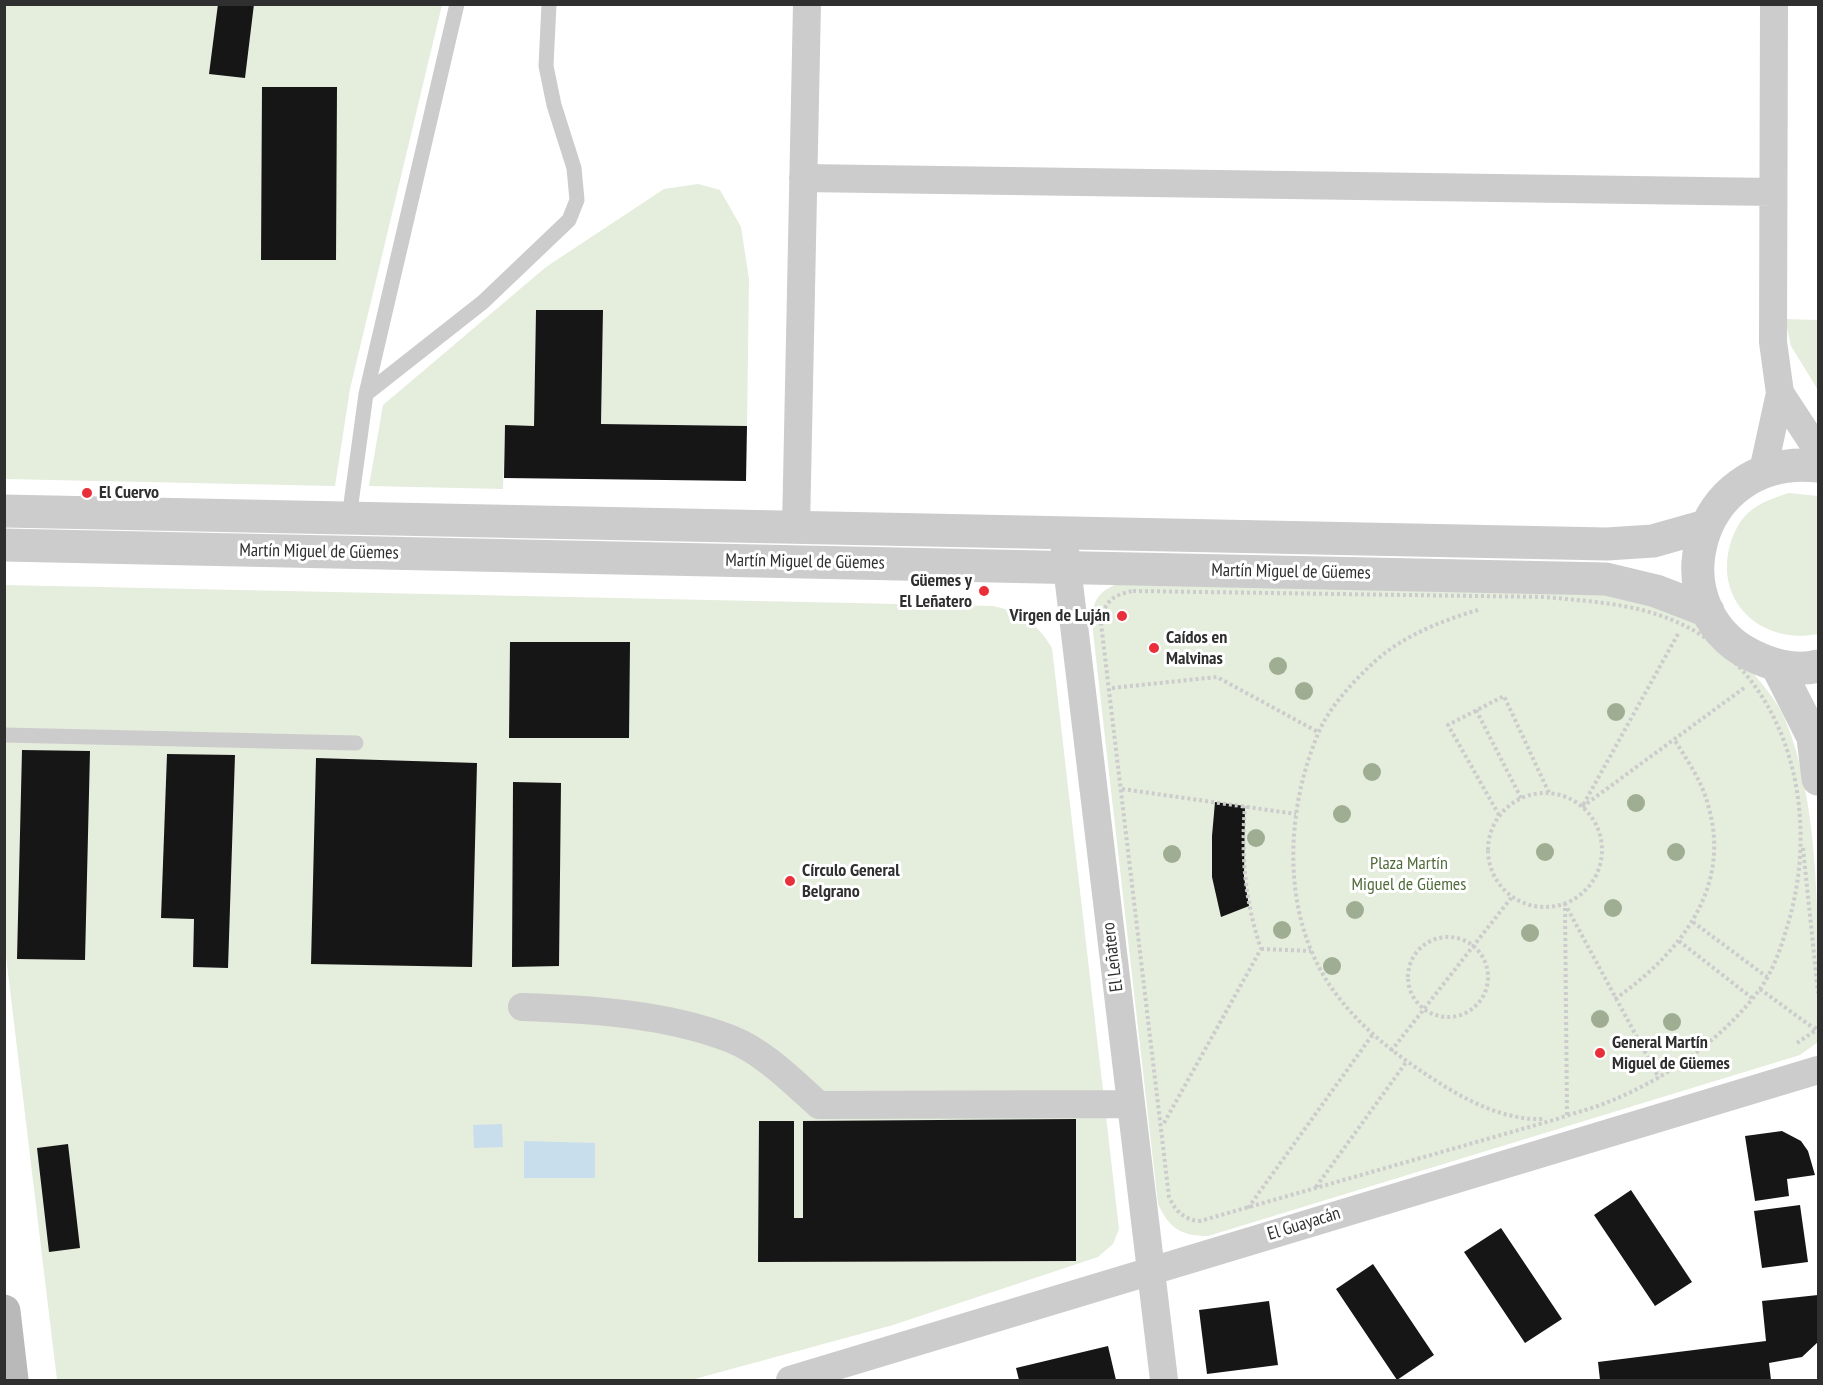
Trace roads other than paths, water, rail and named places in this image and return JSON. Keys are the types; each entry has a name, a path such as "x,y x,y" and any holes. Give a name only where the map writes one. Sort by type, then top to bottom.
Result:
{"main road":[{"path":"4,1311 12,1380"}],"street":[{"path":"796,528 807,4"},
{"path":"1762,471 1780,393 1773,342 1774,4"},
{"path":"803,178 1773,192"},
{"path":"1780,393 1818,451"},
{"path":"1818,466 1796,464 1762,471 1739,484 1726,497 1706,526 1700,547 1698,569 1701,591 1695,619 1726,636 1749,655 1816,730 1818,779"},
{"name":"Martín Miguel de Güemes","path":"4,511 1607,544 1653,541 1706,526"},
{"name":"El Leñatero","path":"1063,533 1164,1380"},
{"name":"Martín Miguel de Güemes","path":"4,545 1606,579 1656,591 1695,619"},
{"path":"1764,674 1818,666"},
{"path":"522,1007 584,1009 669,1022 732,1039 773,1064 819,1104 1131,1104"},
{"name":"El Guayacán","path":"790,1380 876,1357 1151,1270 1818,1070"}],"lane":[{"path":"349,518 366,394 457,4"},
{"path":"366,394 483,302 568,220 577,200 574,168 554,105 546,66 549,4"},
{"path":"4,735 356,743"}],"water":[{"path":"502,1124 503,1147 474,1148 473,1125"},
{"path":"524,1141 595,1143 595,1178 524,1178"}],"place":[{"name":"El Cuervo","path":"87,493"},
{"name":"Güemes y El Leñatero","path":"984,591"},
{"name":"Virgen de Luján","path":"1122,616"},
{"name":"Caídos en Malvinas","path":"1154,648"},
{"name":"Círculo General Belgrano","path":"790,881"},
{"name":"General Martín Miguel de Güemes","path":"1600,1053"}],"park label":[{"name":"Plaza Martín Miguel de Güemes","path":"1409,874"}]}
